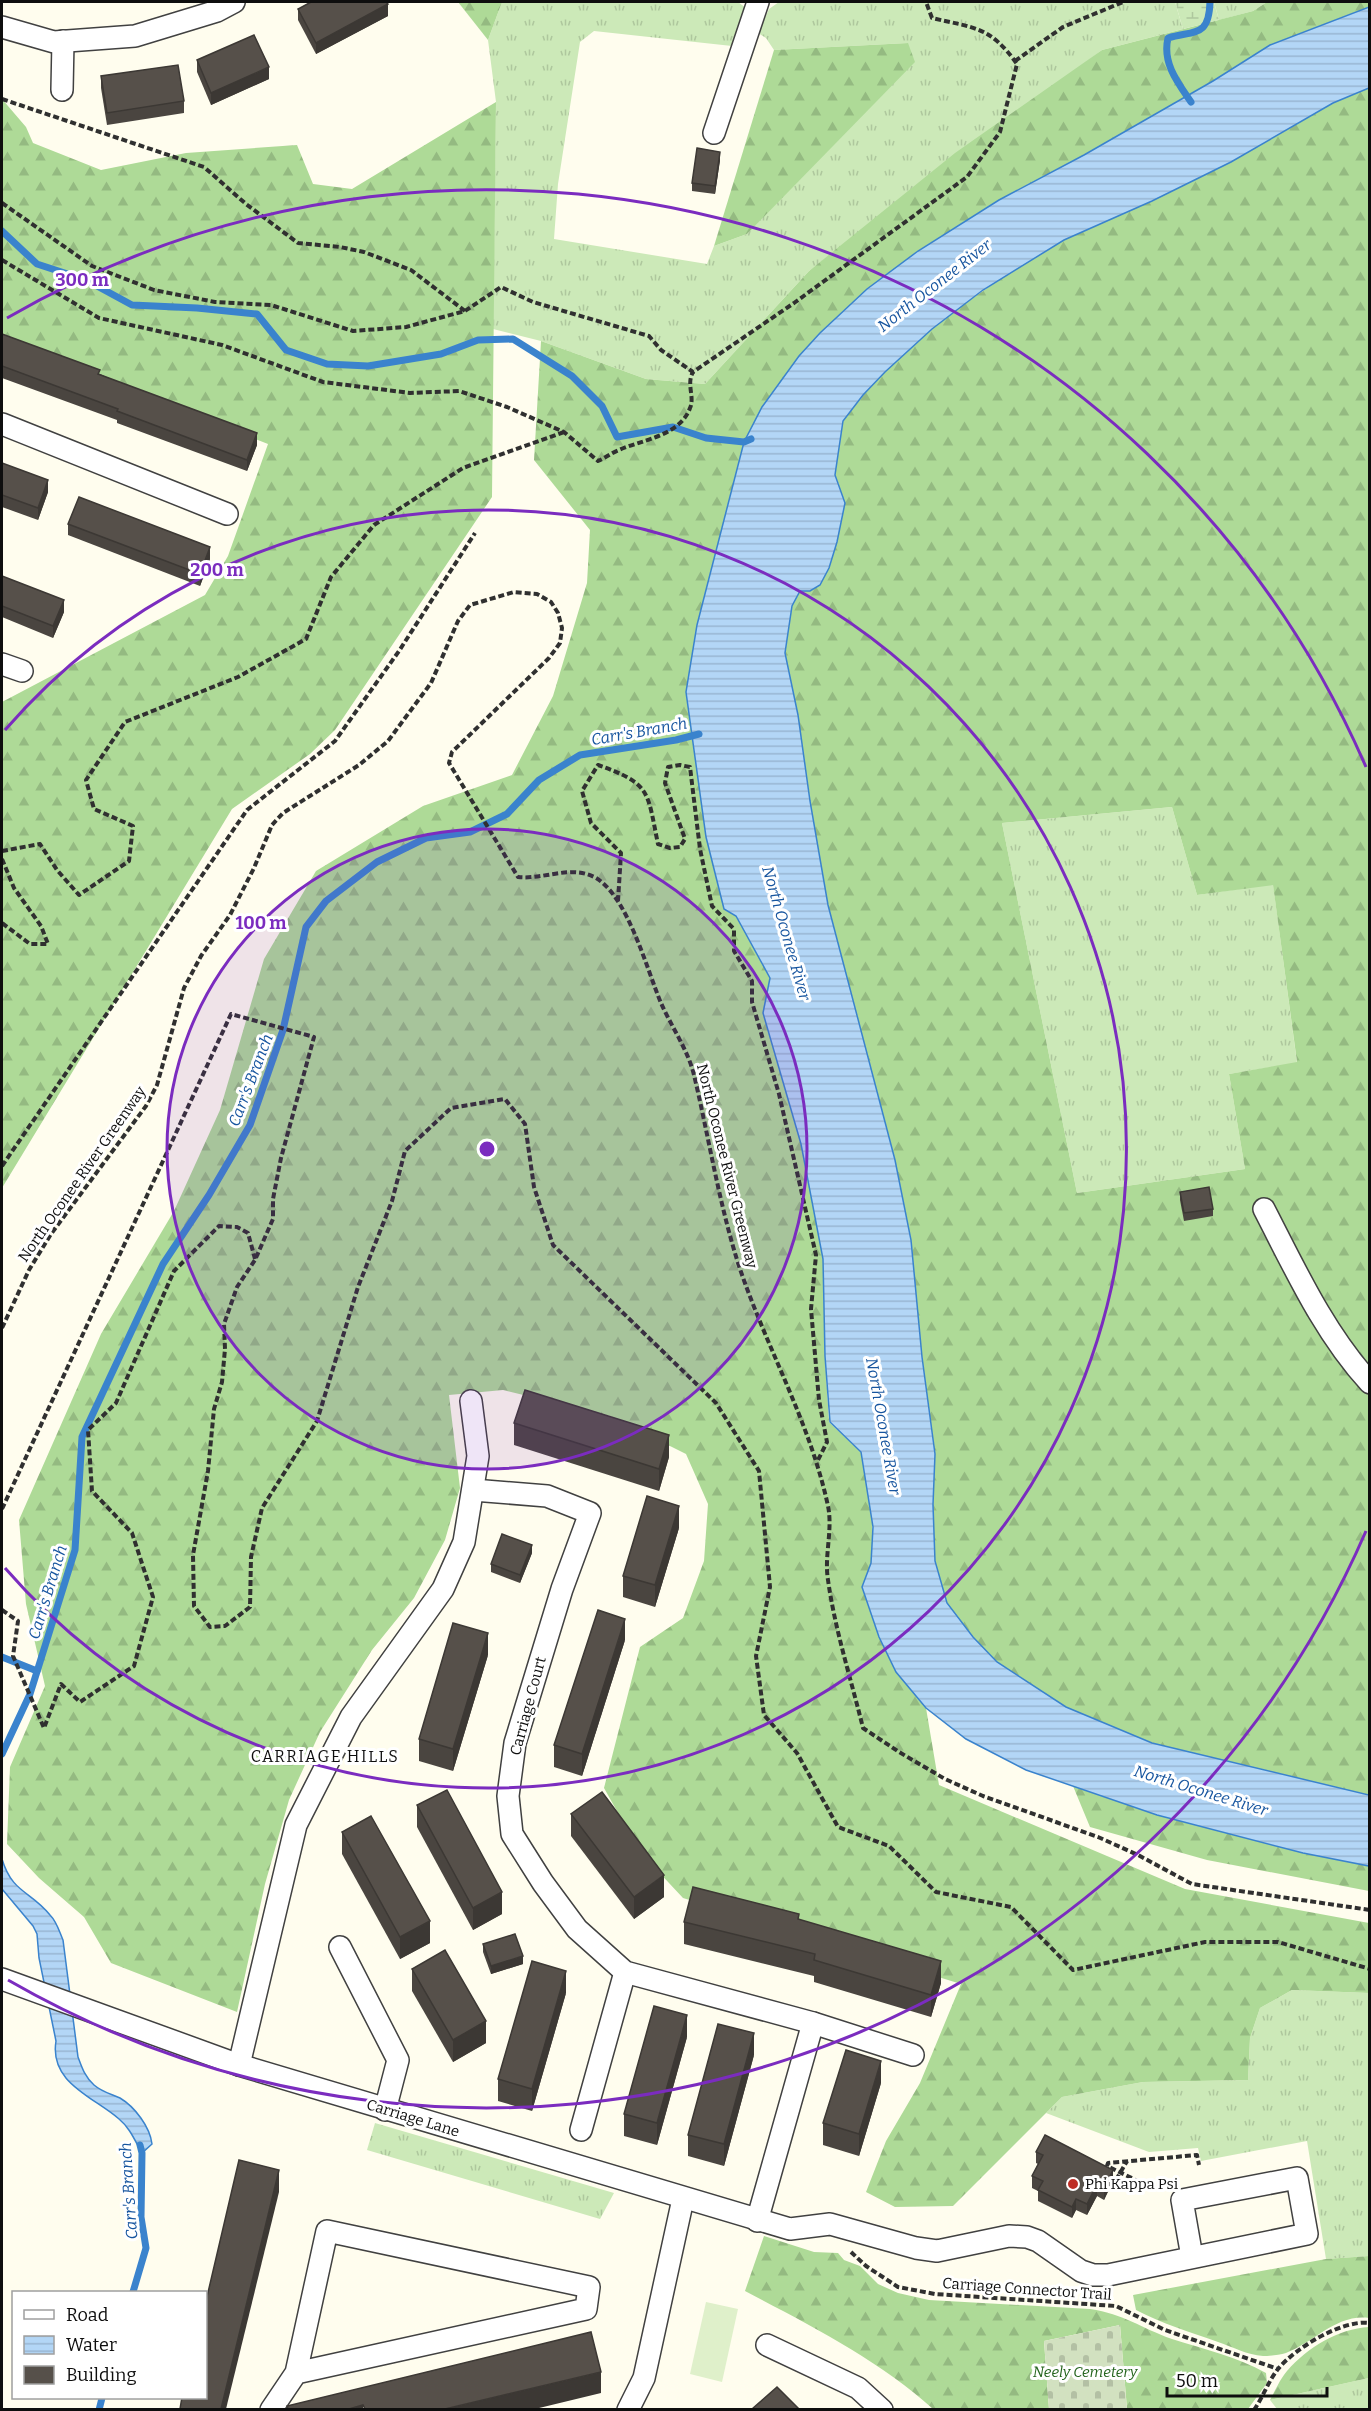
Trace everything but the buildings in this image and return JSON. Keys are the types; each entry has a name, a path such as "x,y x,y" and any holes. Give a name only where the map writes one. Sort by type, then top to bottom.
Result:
{"street":[{"path":"2,27 54,42 135,36 217,11 234,2"},
{"path":"714,133 758,2"},
{"path":"62,90 63,41"},
{"path":"2,424 227,513"},
{"path":"2,664 22,671"},
{"path":"1263,1209 1300,1281 1346,1358 1370,1383"},
{"path":"239,2065 296,1825 351,1717 443,1589 464,1542 478,1456 471,1401"},
{"name":"Carriage Court","path":"473,1490 546,1496 590,1513 562,1589 515,1743 508,1796 512,1834 543,1883 577,1929 625,1972 813,2023 913,2055"},
{"path":"340,1947 398,2060 385,2110"},
{"path":"581,2130 625,1972"},
{"name":"Carriage Lane","path":"2,1979 239,2065 790,2229 831,2224 916,2248 937,2251 1009,2236 1027,2237 1038,2241 1081,2271 1093,2275 1108,2275 1192,2258"},
{"path":"757,2220 813,2023"},
{"path":"1297,2178 1307,2234 1192,2258 1182,2200 1297,2178"},
{"path":"628,2409 644,2378 683,2199"},
{"path":"271,2409 296,2373 327,2231 589,2287 586,2309 296,2373"},
{"path":"767,2345 858,2388 882,2409"}],"path":[{"path":"2,260 99,318 222,345 323,382 410,393 459,391 507,407 564,432 598,461 618,450 660,435 682,420 691,408 689,378 693,372 794,303 967,177 1000,132 1017,63 1006,48 986,31 932,18 926,2"},
{"path":"1015,61 1063,27 1122,2"},
{"path":"2,99 204,166 246,204 298,243 364,252 411,270 465,311"},
{"path":"2,203 92,266 154,290 215,302 271,305 353,331 406,327 465,311 501,287 533,302 649,336 661,350 693,372"},
{"path":"2,851 40,844 57,870 79,895 129,861 133,826 94,809 86,780 125,722 238,677 306,639 331,578 374,525 463,468 564,432"},
{"path":"2,1166 247,810 335,741 399,651 475,533"},
{"name":"North Oconee River Greenway","path":"2,1328 29,1270 51,1234 146,1106 157,1085 184,988 201,956 230,915 254,868 272,825 283,813 359,765 388,741 431,683 458,621 470,605 514,592 537,594 551,602 558,613 562,628 560,643 549,658 452,752 449,763 459,776 518,877 530,878 562,872 596,878 611,892 639,944 661,1002 693,1072 739,1266 812,1445 829,1509 828,1578 863,1728 945,1779 983,1796 1098,1837 1192,1884 1370,1910"},
{"path":"618,903 621,853 591,824 582,791 598,765 627,776 647,794 658,844 670,848 680,847 685,840 664,783 668,767 680,765 690,767 700,849 712,906 734,929 734,951 752,981 752,1002 779,1094 816,1256 811,1309 819,1400 827,1442 816,1463"},
{"path":"2,859 14,888 41,926 48,944 30,944 2,923"},
{"path":"2,1509 231,1014 314,1037 280,1158 273,1199 273,1219 255,1260 237,1287 224,1324 225,1349 222,1382 214,1409 208,1471 193,1555 194,1606 210,1627 225,1626 250,1607 251,1557 262,1508 317,1421 358,1287 392,1201 405,1151 451,1108 505,1099 525,1124 534,1187 553,1245 716,1403 759,1471 770,1587 756,1656 764,1715 797,1753 838,1827 889,1846 936,1892 1011,1907 1072,1970 1204,1942 1278,1942 1370,1969"},
{"path":"2,1610 18,1621 13,1656 44,1728 61,1684 80,1702 134,1666 153,1597 132,1533 92,1491 88,1430 116,1403 174,1271 219,1226 237,1227 248,1233 255,1260"},
{"path":"1148,2186 1107,2166 1108,2163 1197,2154 1199,2165"},
{"path":"1116,2180 1127,2161"},
{"name":"Carriage Connector Trail","path":"848,2248 866,2266 898,2287 935,2294 1116,2306 1165,2330 1278,2369"},
{"path":"1254,2409 1278,2369 1300,2351 1347,2324 1370,2323"}],"green space":[{"path":"458,2 502,2 488,40"},
{"path":"502,2 738,2 746,8 732,46 594,31 580,42 558,184 554,239 707,264 714,246 747,234 908,43 774,50 766,38 758,33 769,9 779,2 1175,2 1183,29 1102,50 809,271 705,384 646,379 541,341 493,329 496,102 488,40"},
{"path":"1175,2 1214,2 1219,20 1183,29"},
{"path":"1214,2 1267,2 1253,11 1219,20"},
{"path":"1267,2 1369,2 1369,7 1270,45 1213,81 1084,155 999,200 918,251 867,289 799,356 762,407 686,692 706,837 724,909 736,916 770,978 763,1013 801,1144 823,1259 829,1422 861,1452 869,1495 873,1532 871,1563 862,1587 879,1637 896,1672 926,1708 939,1785 1185,1889 1369,1923 1369,1993 1292,1990 1260,2008 1250,2038 1248,2080 1143,2082 1062,2097 953,2206 895,2207 866,2192 886,2141 920,2083 961,1984 683,1898 640,1852 604,1788 640,1647 683,1618 704,1561 708,1504 686,1454 610,1416 503,1390 449,1395 460,1488 445,1540 414,1598 372,1650 320,1732 289,1800 265,1884 237,2012 111,1963 84,1917 39,1878 7,1844 10,1767 45,1686 26,1604 19,1520 101,1334 174,1211 220,1110 264,959 316,871 423,806 512,775 553,696 587,583 590,530 534,460 541,341 646,379 705,384 809,271 955,153 1102,50 1253,11"},
{"path":"908,43 915,62 747,234 714,246 774,50"},
{"path":"1369,88 1369,1795 1152,1743 1066,1707 997,1662 973,1637 947,1603 935,1561 933,1505 935,1454 922,1357 911,1240 895,1160 828,905 798,715 785,653 792,606 800,591 810,591 839,485 835,475 843,421 885,372 957,309 1009,273 1064,240 1231,162 1333,103","holes":["1172,807 1197,895 1273,885 1297,1062 1229,1074 1245,1169 1077,1193 1002,823"]},
{"path":"2,99 26,127 33,143 101,170 186,153 297,145 313,184 352,189 496,102 492,497 335,730 310,754 232,809 2,1188 2,702 205,595 228,556 268,444 2,341"},
{"path":"1172,807 1197,895 1273,884 1297,1063 1229,1074 1245,1169 1077,1193 1002,823"},
{"path":"1073,1786 1157,1815 1303,1853 1369,1866 1369,1891 1207,1860 1090,1827"},
{"path":"1292,1990 1369,1993 1369,2256 1326,2259 1307,2141 1201,2161 1198,2148 1149,2152 1046,2113 1062,2097 1143,2082 1248,2080 1250,2038 1260,2008"},
{"path":"375,2123 614,2193 600,2219 367,2150"},
{"path":"764,2236 814,2252 838,2253 844,2260 860,2266 878,2284 898,2293 929,2300 1090,2309 1113,2314 1161,2335 1244,2362 1266,2373 1267,2383 1248,2409 1127,2409 1120,2325 1044,2341 1049,2409 933,2409 867,2359 819,2330 745,2291"},
{"path":"1369,2256 1369,2318 1346,2320 1336,2324 1297,2348 1277,2355 1263,2356 1246,2352 1156,2320 1136,2310 1133,2295 1326,2259"},
{"path":"706,2302 738,2309 722,2382 690,2374"},
{"name":"Neely Cemetery","path":"1120,2325 1127,2409 1049,2409 1044,2341"},
{"path":"1369,2327 1369,2378 1270,2400 1287,2371 1304,2354 1335,2335"},
{"path":"1369,2378 1369,2409 1277,2409 1270,2400"}],"water":[{"name":"North Oconee River","path":"1369,7 1369,88 1333,103 1231,162 1152,201 1064,240 983,290 932,329 863,395 843,421 835,475 845,503 837,542 829,568 820,585 810,591 800,591 792,606 785,653 798,715 828,905 895,1160 911,1240 922,1357 935,1454 933,1505 935,1561 947,1603 973,1637 997,1662 1066,1707 1152,1743 1369,1795 1369,1866 1303,1853 1157,1815 1026,1770 966,1739 926,1708 896,1672 879,1637 862,1587 871,1563 873,1527 861,1452 830,1422 825,1356 823,1259 801,1144 763,1013 770,978 736,916 724,909 706,837 686,692 697,625 744,442 762,407 799,356 820,333 867,289 918,251 999,200 1084,155 1213,81 1270,45"},
{"path":"2,1859 11,1879 43,1907 56,1924 63,1940 79,2061 86,2076 94,2085 126,2102 141,2118 152,2144 142,2153 123,2123 76,2088 59,2068 56,2041 39,1958 37,1934 2,1889"}],"waterway":[{"path":"1191,102 1176,80 1169,64 1168,38 1192,33 1203,27 1207,22 1210,2"},
{"path":"2,231 37,264 86,280 132,305 257,314 286,350 327,364 368,366 441,354 478,340 513,339 572,376 602,406 617,437 673,427 706,438 744,442 751,439"},
{"name":"Carr's Branch","path":"2,1754 30,1694 75,1550 82,1437 163,1264 209,1195 250,1125 283,1030 306,927 326,901 377,862 426,838 470,832 507,814 539,780 580,755 676,740 699,734"},
{"path":"2,1657 37,1671"},
{"name":"Carr's Branch","path":"133,2291 146,2248 141,2217 142,2153 140,2145"},
{"name":"Carr's Branch","path":"99,2410 102,2399"}],"place":[{"name":"Phi Kappa Psi","path":"1073,2184"}],"district":[{"name":"CARRIAGE HILLS","path":"325,1756"}]}
